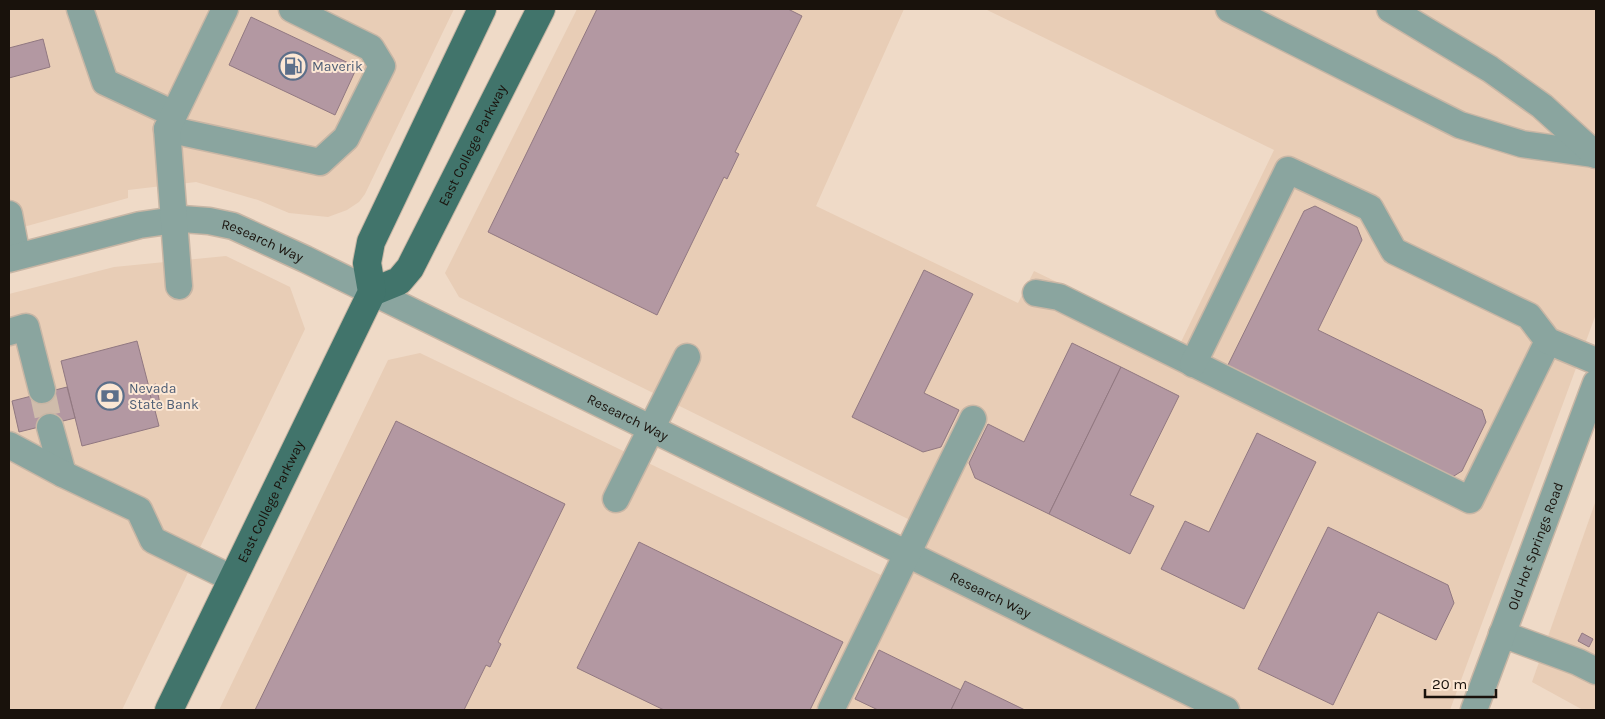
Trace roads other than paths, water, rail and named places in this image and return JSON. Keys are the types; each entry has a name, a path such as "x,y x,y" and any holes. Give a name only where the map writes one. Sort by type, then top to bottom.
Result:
{"main road":[{"path":"372,292 367,263 371,242 482,9"},
{"name":"East College Parkway","path":"169,710 372,292 399,281 410,268 541,9"}],"street":[{"path":"80,9 105,82 170,121 320,162 346,138 382,66 371,48 292,9"},
{"path":"179,286 170,121 225,9"},
{"path":"1229,9 1460,126 1522,144 1595,154"},
{"path":"1390,9 1490,69 1542,106 1595,154"},
{"path":"1193,364 1288,170 1370,208 1394,251 1529,316 1548,341 1596,361"},
{"path":"9,214 13,258"},
{"name":"Research Way","path":"13,258 140,225 174,219 209,220 238,228 1226,710"},
{"path":"1036,294 1059,297 1470,500 1548,341"},
{"path":"18,330 42,390"},
{"path":"616,499 687,357"},
{"name":"Old Hot Springs Road","path":"1474,710 1596,383"},
{"path":"831,710 973,419"},
{"path":"50,427 63,474"},
{"path":"9,445 63,474 139,510 153,540 233,579"},
{"path":"1502,634 1578,662 1596,671"}],"tunnel":[{"path":"42,390 50,427"}],"place":[{"name":"Maverik","path":"293,66"},
{"name":"Nevada State Bank","path":"110,396"}]}
